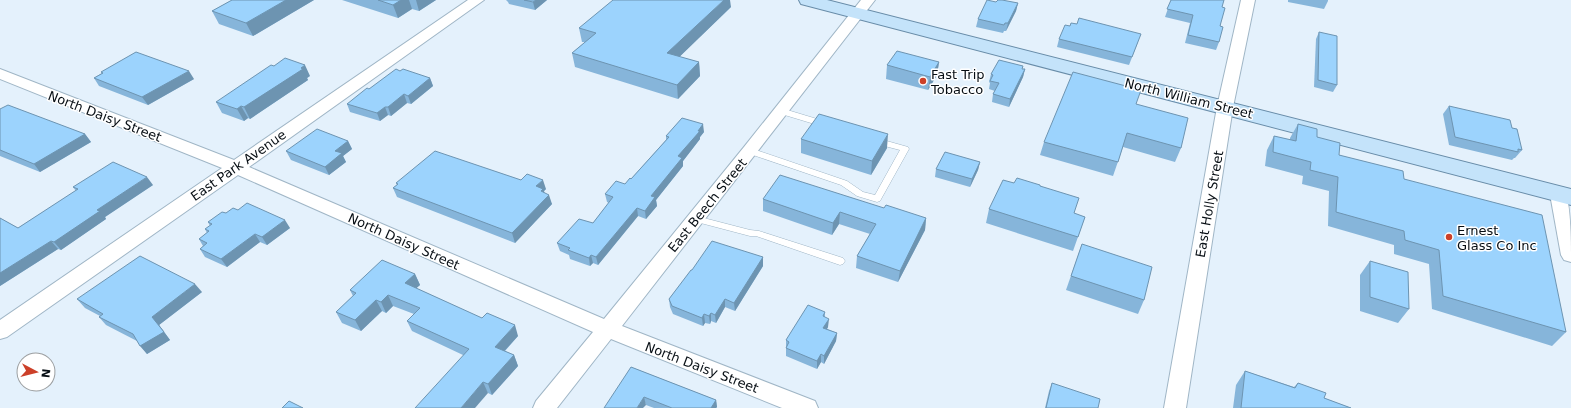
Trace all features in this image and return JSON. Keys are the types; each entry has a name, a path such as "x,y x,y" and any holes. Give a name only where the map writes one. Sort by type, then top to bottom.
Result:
{"main road":[{"name":"North William Street","path":"807,0 863,6 1225,107 1565,195"}],"street":[{"name":"East Park Avenue","path":"0,331 477,0"},
{"name":"East Holly Street","path":"1174,408 1225,107 1248,0"},
{"name":"East Beech Street","path":"544,408 750,151 863,6"},
{"name":"North Daisy Street","path":"0,74 235,167 607,329 807,408"},
{"path":"1565,195 1571,254"}],"lane":[{"path":"781,111 831,127"},
{"path":"750,151 844,183 860,194 877,199 905,149 867,138"},
{"path":"696,219 750,233 756,233 840,261"}],"building":[{"path":"232,0 286,0 246,23 212,11"},
{"path":"378,0 401,0 393,5"},
{"path":"524,0 536,0 533,2"},
{"path":"613,0 724,0 667,53 699,62 677,85 572,53 596,33 579,28"},
{"path":"987,0 996,2 998,0 1002,0 1018,3 1008,23 1005,23 1004,25 978,19"},
{"path":"1171,0 1224,0 1222,7 1225,8 1220,26 1223,27 1219,42 1188,35 1193,15 1167,9"},
{"path":"1079,18 1141,34 1132,57 1059,39 1065,25 1070,26 1071,23 1077,24"},
{"path":"1319,32 1337,36 1337,85 1318,80"},
{"path":"897,51 939,62 930,77 887,65"},
{"path":"136,52 189,71 142,97 94,78 103,73 101,72"},
{"path":"285,58 305,65 301,68 303,69 244,107 241,106 237,109 216,102 271,65 274,66"},
{"path":"999,60 1023,66 1022,69 1025,69 1010,99 993,94 999,83 990,81 993,75 991,74"},
{"path":"396,69 400,71 403,69 430,78 408,96 404,94 388,107 385,107 377,113 347,104 367,88 369,89"},
{"path":"1073,72 1141,90 1136,104 1188,118 1181,148 1127,133 1118,162 1044,142"},
{"path":"8,105 85,134 34,164 0,150 0,109"},
{"path":"1449,106 1510,120 1512,128 1517,129 1522,150 1518,149 1518,152 1455,137"},
{"path":"819,114 888,134 872,161 801,139"},
{"path":"682,118 703,124 698,131 700,131 678,156 682,158 651,196 655,197 645,211 637,208 596,257 591,255 589,258 568,250 570,248 557,243 579,219 593,223 613,197 605,194 616,181 625,184 630,178 631,179 669,137 666,136"},
{"name":"Ernest Glass Co Inc","path":"1298,124 1317,129 1317,137 1340,143 1339,155 1403,171 1404,179 1542,215 1566,332 1443,296 1439,250 1405,240 1404,231 1336,212 1338,177 1310,170 1311,162 1273,152 1274,136 1296,141"},
{"path":"317,129 348,141 335,151 342,153 325,167 286,151"},
{"path":"435,151 521,180 527,174 543,180 536,186 543,189 541,191 549,195 512,233 393,188 398,184 396,183"},
{"path":"945,152 980,162 972,179 936,169"},
{"path":"113,162 147,177 97,210 100,211 54,242 51,241 0,273 0,218 18,228 78,189 73,187"},
{"path":"780,175 884,208 886,205 926,218 900,271 857,256 876,224 840,212 833,223 763,199"},
{"path":"1017,178 1079,198 1074,213 1085,217 1078,237 989,209 1003,180 1014,183"},
{"path":"247,203 285,220 262,237 255,234 221,259 200,249 207,243 199,239 209,231 205,229 212,224 208,222 222,212 226,213 233,208 238,210"},
{"path":"712,241 763,257 734,303 725,299 715,315 711,313 709,316 704,314 702,318 672,306 669,299 692,270"},
{"path":"1082,244 1152,267 1144,300 1071,276"},
{"path":"140,256 195,284 152,317 164,332 140,346 133,334 99,317 103,314 77,299"},
{"path":"382,260 415,274 405,283 482,318 487,313 515,325 495,347 514,355 488,384 483,382 461,408 415,408 469,349 407,321 420,308 388,295 381,302 376,300 355,320 336,312 356,293 350,290"},
{"path":"1370,261 1408,272 1409,309 1370,297"},
{"path":"808,305 825,312 823,316 829,319 823,328 837,333 824,356 821,354 817,361 786,348 789,342 786,340"},
{"path":"631,367 716,400 711,408 672,408 644,397 637,408 604,408"},
{"path":"1245,371 1295,388 1298,383 1326,393 1324,398 1351,408 1241,408"},
{"path":"1052,383 1100,399 1098,408 1046,408"},
{"path":"289,401 303,408 282,408"}],"place":[{"name":"Fast Trip Tobacco","path":"923,81"},
{"name":"Ernest Glass Co Inc","path":"1449,237"}]}
